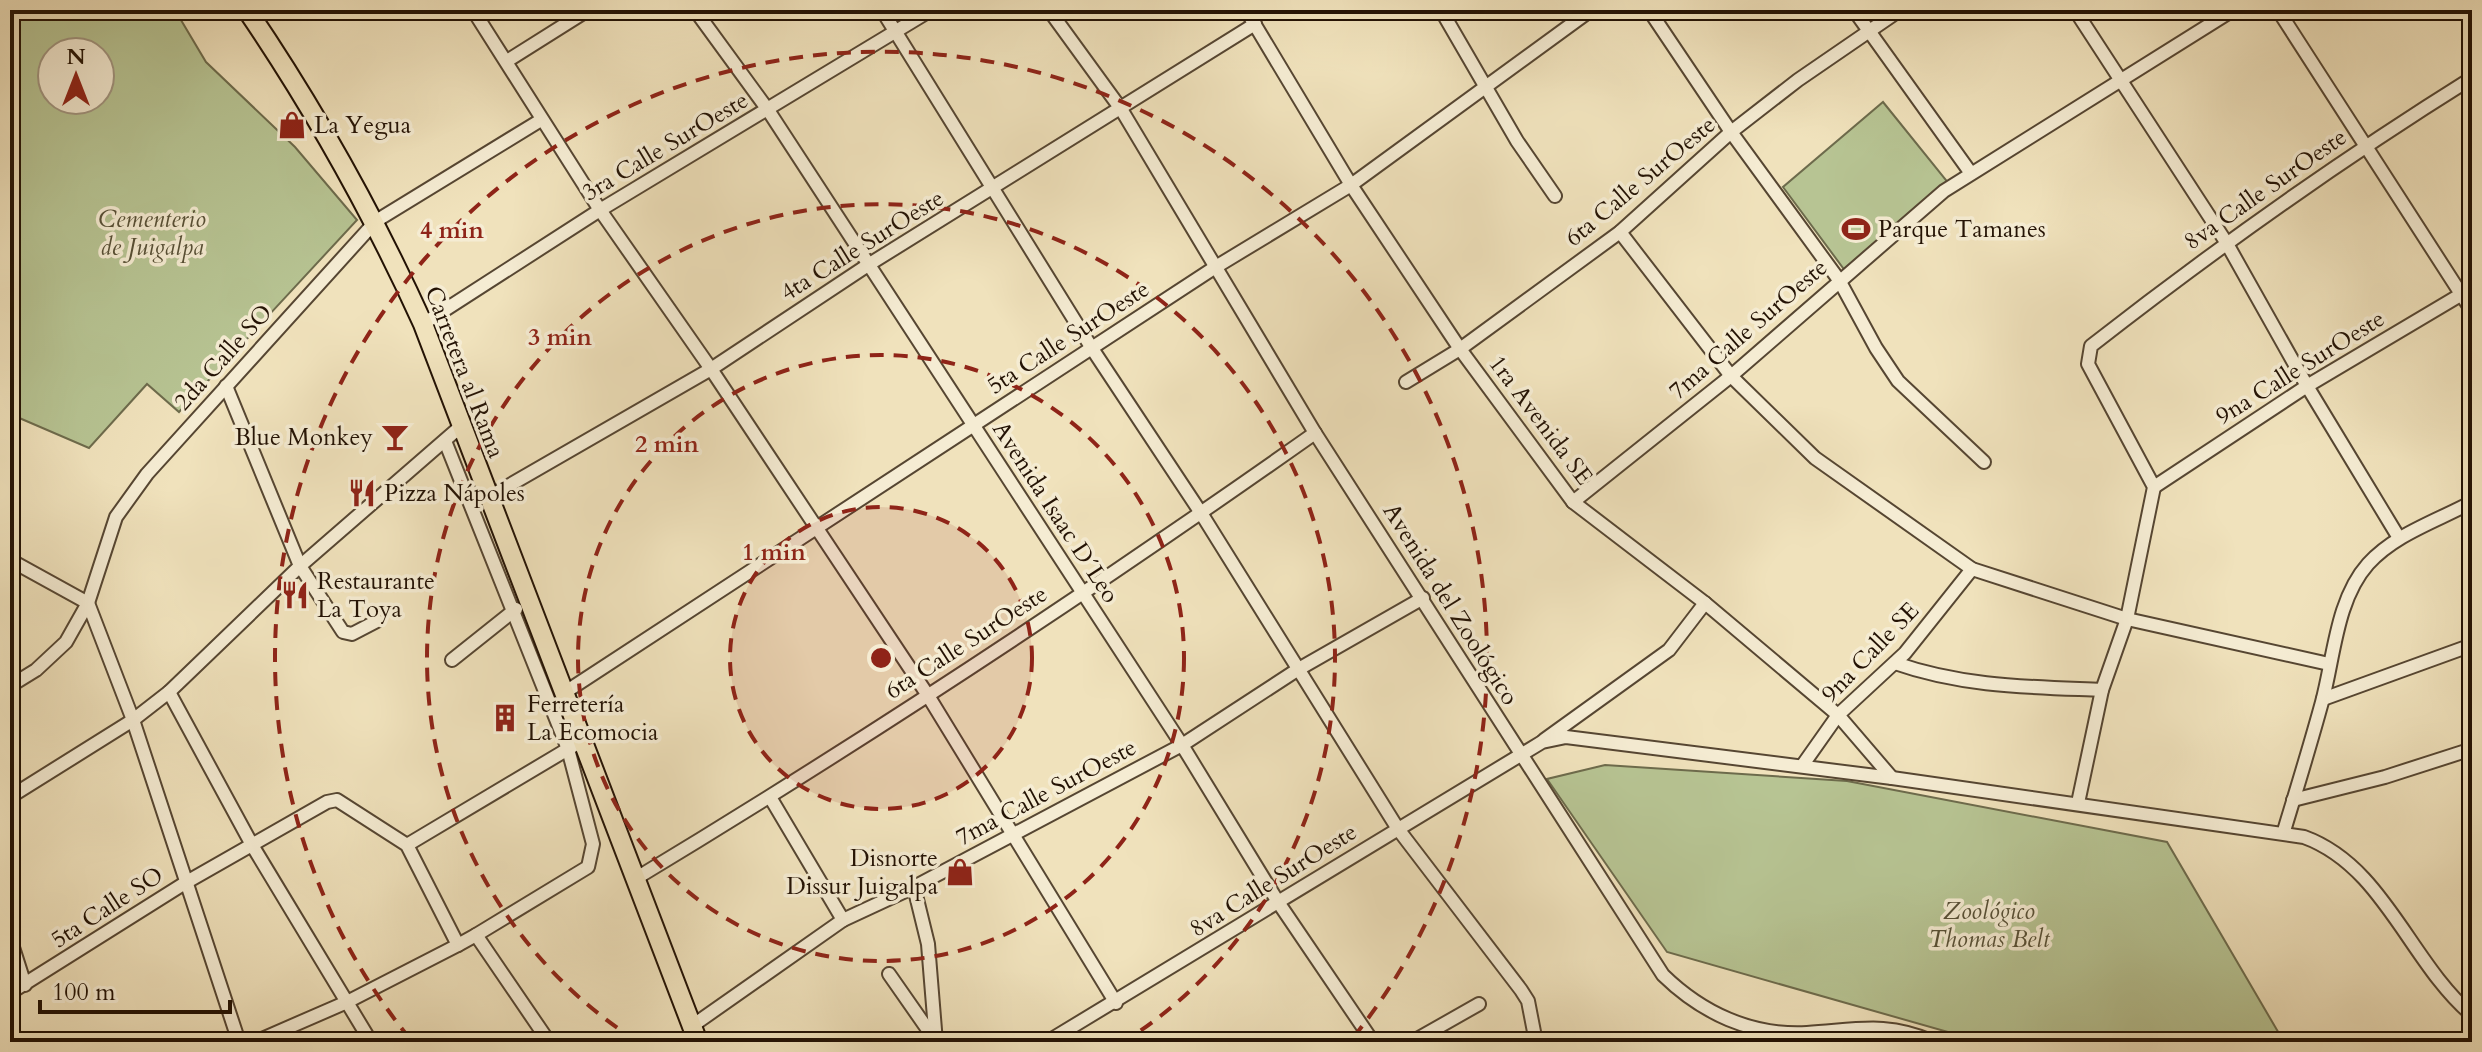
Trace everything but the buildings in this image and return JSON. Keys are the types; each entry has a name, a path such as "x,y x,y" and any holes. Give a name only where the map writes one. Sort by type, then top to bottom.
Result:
{"highway":[{"name":"Carretera al Rama","path":"247,10 283,63 376,221 423,324 564,693 575,745 635,879 695,1034"}],"street":[{"path":"473,10 600,210 711,369 927,694 1015,833 1116,1003"},
{"path":"507,61 588,10"},
{"name":"Avenida Isaac D´Leo","path":"695,10 768,110 1182,745 1278,902 1373,1042"},
{"path":"882,10 1093,350 1201,513 1398,829 1528,1001 1536,1042"},
{"name":"3ra Calle SurOeste","path":"423,324 600,210 931,10"},
{"name":"Avenida del Zoológico","path":"1049,10 1121,109 1315,433 1663,975 1699,1006 1758,1029 1804,1033 1887,1027 1934,1042"},
{"name":"1ra Avenida SE","path":"1246,10 1351,185 1460,349 1573,502 1705,603 1838,715 1892,778"},
{"path":"1441,10 1555,196"},
{"name":"5ta Calle SurOeste","path":"564,693 972,424 1093,350 1214,268 1351,185 1487,89 1591,10"},
{"path":"1649,10 1731,132 1839,280 1898,381 1984,462"},
{"path":"1854,10 1970,172"},
{"name":"6ta Calle SurOeste","path":"1406,382 1460,349 1620,232 1731,132 1900,10"},
{"path":"2075,10 2226,242 2307,386 2399,538"},
{"name":"7ma Calle SurOeste","path":"1573,502 1731,376 1839,280 1970,172 2233,10"},
{"path":"2278,10 2363,146 2466,291 2472,311"},
{"name":"4ta Calle SurOeste","path":"489,497 711,369 868,265 1255,24"},
{"name":"8va Calle SurOeste","path":"2154,487 2088,364 2091,346 2226,242 2363,146 2472,78"},
{"name":"2da Calle SO","path":"10,686 36,670 66,642 88,603 116,517 147,474 376,221 541,120"},
{"path":"1620,232 1731,376 1815,458 1972,569 2127,619 2329,664"},
{"name":"9na Calle SurOeste","path":"2154,487 2307,386 2466,291"},
{"path":"226,386 300,566 343,632 352,634 377,621"},
{"path":"10,797 133,720 169,692 300,566 460,427"},
{"name":"6ta Calle SurOeste","path":"635,879 770,797 1201,513 1315,433"},
{"path":"255,1042 347,1002 458,945 588,867 593,844 575,745 513,611 445,441"},
{"path":"2078,803 2102,690 2127,619 2154,487"},
{"path":"2284,831 2323,699 2329,664 2349,597 2359,578 2368,564 2399,538 2472,502"},
{"path":"10,560 88,603 133,720 239,1042"},
{"name":"9na Calle SE","path":"1802,766 1838,715 1895,663 1972,569"},
{"name":"7ma Calle SurOeste","path":"695,1034 843,920 914,887 1182,745 1297,670 1423,598"},
{"path":"452,660 528,599"},
{"name":"8va Calle SurOeste","path":"1047,1042 1116,1003 1542,742 1669,650 1705,603"},
{"path":"2323,699 2472,645"},
{"path":"1895,663 1935,677 1975,684 2102,690"},
{"path":"169,692 252,845 371,1042"},
{"path":"1542,742 1566,737 1595,739 2284,831 2321,843 2367,881 2433,974 2472,1015"},
{"path":"458,945 407,845 575,745"},
{"path":"2293,800 2385,777 2472,749"},
{"path":"770,797 843,920"},
{"name":"5ta Calle SO","path":"10,993 185,883 327,802 337,800 407,845"},
{"path":"914,887 928,944 935,1041"},
{"path":"476,935 549,1042"},
{"path":"10,938 25,985"},
{"path":"889,974 935,1041"},
{"path":"1412,1042 1479,1004"}],"green space":[{"name":"Cementerio de Juigalpa","path":"10,10 175,10 206,62 295,147 357,220 179,412 147,384 89,448 10,414"},
{"name":"Parque Tamanes","path":"1883,102 1950,185 1846,272 1783,187"},
{"name":"Zoológico Thomas Belt","path":"1605,765 1847,781 2167,842 2284,1042 1983,1042 1667,952 1547,779"}],"place":[{"name":"La Yegua","path":"292,125"},
{"name":"Parque Tamanes","path":"1856,229"},
{"name":"Blue Monkey","path":"395,437"},
{"name":"Pizza Nápoles","path":"362,493"},
{"name":"Restaurante La Toya","path":"295,595"},
{"name":"Ferretería La Ecomocia","path":"505,718"},
{"name":"Disnorte Dissur Juigalpa","path":"960,872"}]}
